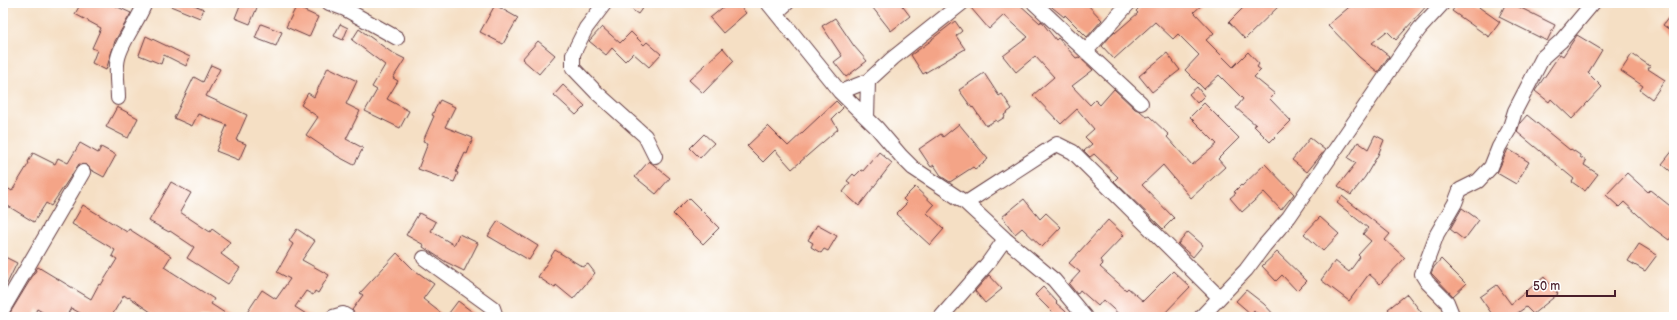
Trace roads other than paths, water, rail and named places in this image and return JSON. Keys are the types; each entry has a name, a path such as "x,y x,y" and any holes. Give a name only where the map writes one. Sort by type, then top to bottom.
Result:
{"street":[{"path":"118,98 118,59 145,3"},
{"path":"329,3 345,9 397,38"},
{"path":"605,3 586,28 572,54 572,68 596,92 645,136 655,156"},
{"path":"787,3 772,8 840,92 867,118 913,168 966,203 1004,239 1054,280 1085,317"},
{"path":"840,92 868,81 962,3"},
{"path":"1034,3 1141,103"},
{"path":"1086,52 1129,3"},
{"path":"1201,317 1246,270 1289,217 1403,51 1420,28 1443,3"},
{"path":"1453,317 1447,302 1427,282 1422,274 1437,234 1460,190 1478,181 1491,167 1499,147 1509,130 1515,111 1543,57 1561,41 1593,3"},
{"path":"867,118 868,81"},
{"path":"966,203 1057,144 1073,152 1219,298"},
{"path":"3,309 83,172"},
{"path":"941,317 988,263 1004,239"},
{"path":"424,258 493,308 496,317"},
{"path":"333,317 343,314 348,317"}]}
